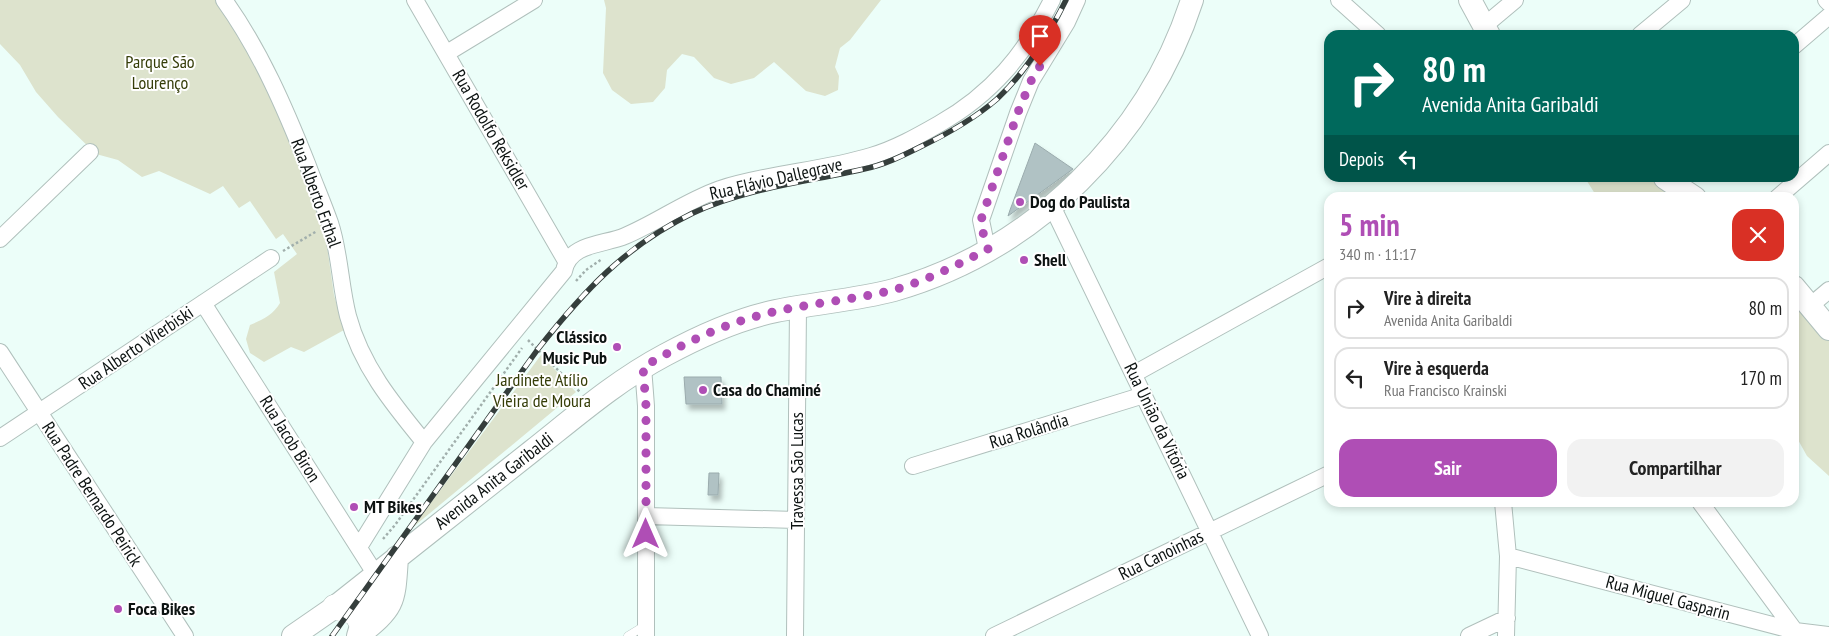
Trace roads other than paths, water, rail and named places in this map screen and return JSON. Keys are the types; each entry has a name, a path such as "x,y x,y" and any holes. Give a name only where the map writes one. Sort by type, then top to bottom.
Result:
{"main road":[{"name":"Avenida Anita Garibaldi","path":"293,636 335,607 589,406 643,367 719,329 754,317 895,289 940,273 988,249 1030,223 1052,206 1091,170 1136,114 1159,78 1192,0"},
{"path":"1470,0 1486,30"},
{"path":"1671,182 1686,192"},
{"path":"1799,293 1829,329"},
{"path":"359,632 381,617 394,597 397,557"},
{"path":"359,632 376,575"},
{"path":"335,607 355,612 359,632"}],"street":[{"name":"Rua Alberto Erthal","path":"224,0 246,35 280,100 330,224 339,257 348,315 365,361 394,406 424,442"},
{"name":"Rua Rodolfo Reksidler","path":"415,0 566,261"},
{"path":"447,53 534,0"},
{"name":"Rua Flávio Dallegrave","path":"358,548 424,442 564,271 566,261 582,248 610,242 629,234 678,208 720,189 873,155 897,146 968,105 997,81 1026,47 1052,0"},
{"path":"988,249 981,220 1018,112 1031,81 1067,22 1076,0"},
{"path":"1339,0 1372,30"},
{"path":"1486,30 1515,0"},
{"path":"1646,30 1682,0"},
{"path":"1826,0 1829,3"},
{"path":"1799,42 1829,16"},
{"path":"0,238 90,152"},
{"path":"1799,179 1829,153"},
{"path":"1784,192 1795,182"},
{"name":"Rua União da Vitória","path":"1052,206 1260,636"},
{"name":"Rua Alberto Wierbiski","path":"0,438 271,258"},
{"path":"1134,374 1324,269"},
{"path":"1810,306 1829,290"},
{"name":"Rua Jacob Biron","path":"203,303 376,575"},
{"name":"Travessa São Lucas","path":"795,636 798,307"},
{"name":"Rua Padre Bernardo Peirick","path":"0,352 185,636"},
{"path":"643,367 646,406 646,630"},
{"name":"Rua Rolândia","path":"913,466 1144,395"},
{"name":"Rua Canoinhas","path":"994,636 1324,476"},
{"path":"1503,507 1508,556 1506,636"},
{"path":"1704,507 1794,633"},
{"path":"646,516 796,520"},
{"name":"Rua Miguel Gasparin","path":"1508,556 1794,633 1829,635"},
{"path":"1469,636 1507,618"}],"lane":[{"path":"628,636 646,630"}],"railway":[{"path":"332,636 538,349 589,289 626,255 669,226 713,204 755,192 879,165 906,154 960,126 997,99 1007,89 1027,65 1066,0"}],"place":[{"name":"Dog do Paulista","path":"1020,202"},
{"name":"Shell","path":"1024,260"},
{"name":"Clássico Music Pub","path":"617,347"},
{"name":"Casa do Chaminé","path":"703,390"},
{"name":"MT Bikes","path":"354,507"},
{"name":"Foca Bikes","path":"118,609"}],"park label":[{"name":"Parque São Lourenço","path":"160,72"},
{"name":"Jardinete Atílio Vieira de Moura","path":"542,390"}]}
